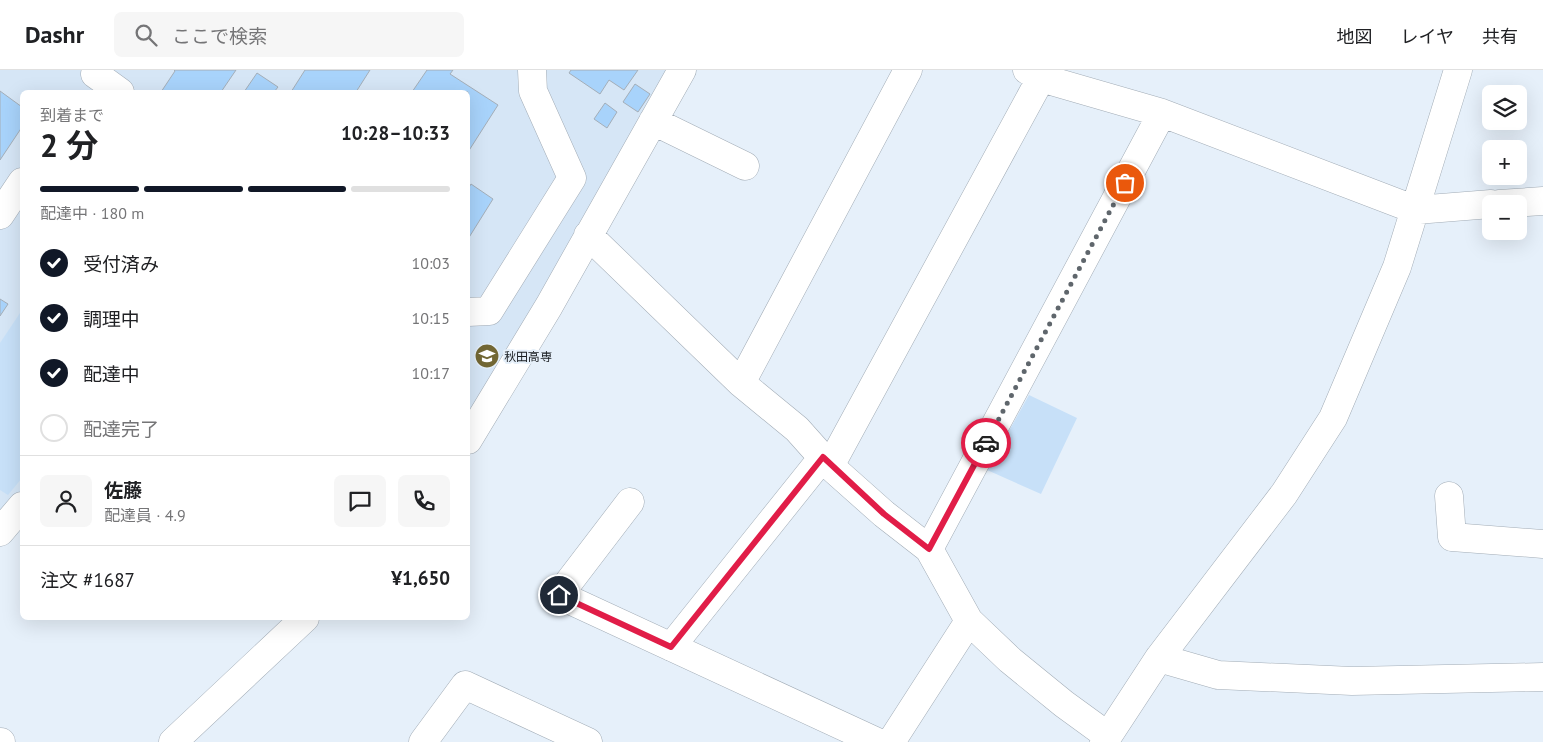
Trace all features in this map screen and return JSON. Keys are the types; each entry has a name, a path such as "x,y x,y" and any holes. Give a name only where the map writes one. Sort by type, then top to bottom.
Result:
{"street":[{"path":"470,312 489,311 572,178 533,91 532,70"},
{"path":"470,437 549,306 682,70"},
{"path":"740,383 908,70"},
{"path":"588,235 740,383 797,429 827,462 884,514 929,549 969,621 1010,660 1106,739 1159,658 1284,494 1333,418 1397,267 1458,70"},
{"path":"671,647 827,462 1034,74 1162,113 1416,210 1482,205"},
{"path":"91,79 116,90"},
{"path":"929,549 1162,113"},
{"path":"653,121 745,166"},
{"path":"0,215 20,185"},
{"path":"1527,202 1543,201"},
{"path":"1449,496 1452,537 1543,544"},
{"path":"630,502 559,595 877,742"},
{"path":"0,532 20,508"},
{"path":"173,742 303,620"},
{"path":"891,742 969,621"},
{"path":"1159,658 1218,675 1352,681 1543,677"},
{"path":"423,742 465,685 560,736 588,742"}],"shaded area":[{"name":"秋田高専","path":"0,70 670,70 470,417 470,90 20,90 20,492 0,517"},
{"path":"20,313 20,480 8,495 0,490 0,343"},
{"path":"1029,395 1077,418 1041,494 987,470"}],"building":[{"path":"236,70 222,90 162,90 175,71"},
{"path":"305,70 370,70 357,90 292,90"},
{"path":"427,70 453,70 450,74 498,105 470,149 470,90 413,90"},
{"path":"571,70 638,70 624,90 609,80 600,94 569,73"},
{"path":"257,73 278,87 276,90 245,90"},
{"path":"635,84 650,94 638,112 623,102"},
{"path":"0,91 20,106 20,130 0,160"},
{"path":"605,103 617,112 607,128 594,119"},
{"path":"471,184 493,199 470,236"},
{"path":"0,299 8,304 0,316"}],"way so far":[{"path":"986,443 1125,183"}],"place":[{"name":"秋田高専","path":"487,356"}],"route":[{"path":"559,595 671,647 823,457 830,466 884,514 929,549 986,443"}]}
